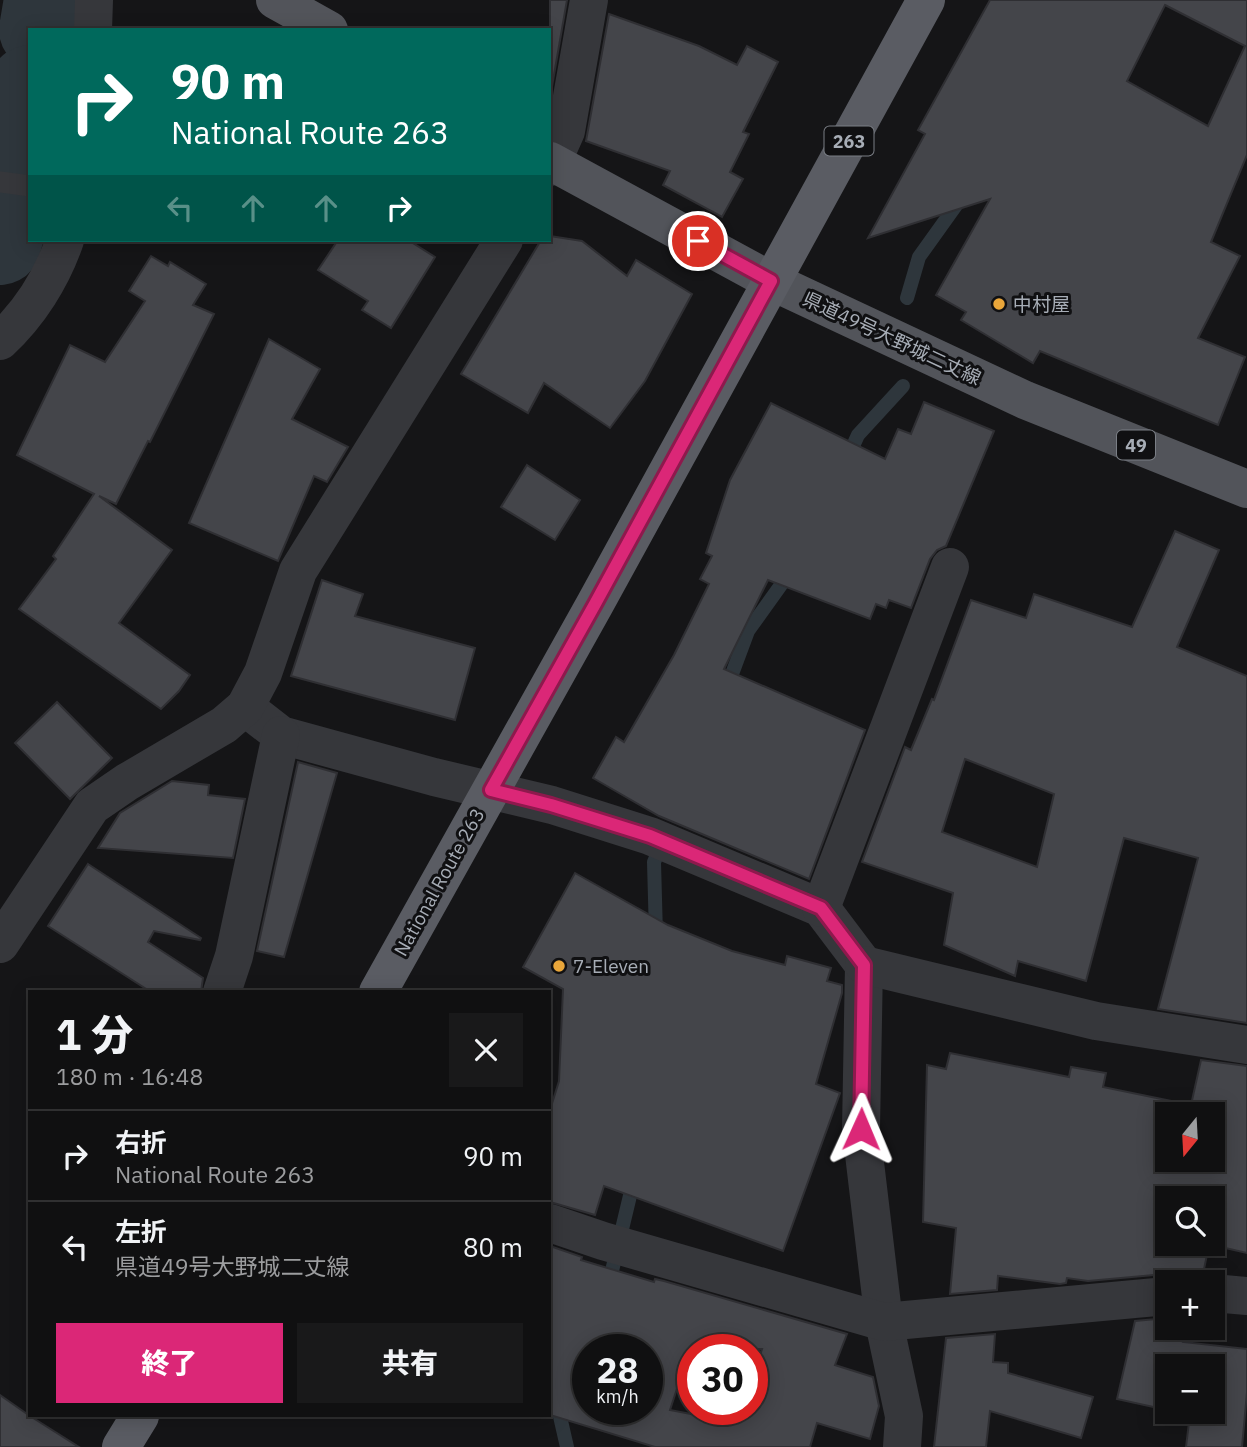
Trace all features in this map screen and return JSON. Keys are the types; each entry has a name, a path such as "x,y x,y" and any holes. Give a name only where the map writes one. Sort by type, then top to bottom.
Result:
{"highway":[{"name":"National Route 263","path":"380,990 926,0"},
{"path":"121,1447 139,1417"}],"main road":[{"path":"275,0 325,28"},
{"name":"県道49号大野城二丈線","path":"551,165 771,281 1025,400 1247,489"}],"street":[{"path":"93,28 94,0"},
{"path":"551,162 566,131 589,0"},
{"path":"0,341 19,324 42,289 64,242"},
{"path":"0,944 92,806 127,782 224,725 245,707 263,673 298,571 503,242"},
{"path":"821,908 950,567"},
{"path":"245,707 281,735 551,805 663,841 821,908 864,965 861,1129 884,1322 904,1416 902,1447"},
{"path":"223,990 234,956 281,735"},
{"path":"864,965 1096,1021 1247,1045"},
{"path":"551,1223 884,1322 1155,1297"},
{"path":"1225,1294 1247,1296"}],"lane":[{"path":"0,182 28,186"}],"building":[{"path":"550,0 567,0 551,92 551,28"},
{"path":"990,0 1247,0 1247,155 1211,242 1240,256 1198,338 1245,357 1218,425 1040,351 1033,363 961,320 966,312 936,295 990,199 868,238 925,134 918,130","holes":["1165,5 1245,46 1208,126 1127,81"]},
{"path":"609,14 699,46 737,65 747,46 778,62 743,132 749,134 730,172 743,179 722,217 663,185 670,171 586,141"},
{"path":"551,236 582,241 627,276 636,260 692,294 645,381 610,428 544,383 528,413 461,374 540,242 551,242"},
{"path":"337,242 411,242 435,257 391,328 362,310 368,301 318,270"},
{"path":"151,256 168,266 170,262 206,284 193,305 214,314 116,504 99,496 172,550 119,623 190,675 161,709 19,609 56,559 53,556 94,494 17,455 70,345 105,362 145,301 129,291"},
{"path":"269,339 320,369 292,419 348,447 327,482 314,476 278,561 189,523"},
{"path":"924,402 994,431 946,546 937,550 930,559 911,608 889,600 886,608 876,604 870,619 768,580 724,669 865,730 809,879 659,816 593,778 616,737 624,742 674,655 709,584 700,579 712,556 706,553 730,480 771,403 885,459 898,429 911,434"},
{"path":"527,465 580,500 555,540 501,507"},
{"path":"1175,531 1219,550 1177,647 1247,676 1247,1023 1158,1009 1198,858 1124,838 1086,981 1018,961 1015,976 944,945 953,893 862,862 905,747 911,750 932,699 934,700 971,600 1026,618 1034,594 1132,627","holes":["965,759 1054,794 1037,867 942,832"]},
{"path":"322,580 363,594 355,616 475,648 455,720 291,676"},
{"path":"57,702 112,758 70,799 15,743"},
{"path":"298,762 337,773 284,957 257,951"},
{"path":"172,781 209,785 208,795 245,799 233,858 98,848 120,813"},
{"path":"88,864 201,938 200,940 154,931 148,942 203,978 201,990 148,990 48,926"},
{"path":"575,873 668,925 732,951 785,965 787,956 831,968 827,981 842,985 842,993 816,1084 840,1093 783,1251 604,1186 595,1215 551,1202 551,1107 559,1081 563,989 523,967"},
{"path":"950,1053 1069,1077 1071,1067 1106,1073 1103,1087 1176,1102 1155,1102 1155,1172 1225,1172 1225,1102 1192,1102 1201,1060 1247,1066 1247,1253 1225,1248 1225,1186 1155,1186 1155,1256 1207,1256 1204,1270 1155,1270 1155,1275 1088,1281 1067,1278 1066,1283 1060,1284 998,1276 997,1290 950,1294 956,1228 923,1222 927,1065 946,1069"},
{"path":"551,1246 582,1257 581,1260 654,1282 655,1279 664,1281 847,1334 835,1365 873,1377 879,1406 870,1439 817,1423 810,1447 655,1447 583,1425 663,1425 663,1334 572,1334 572,1422 551,1415"},
{"path":"1155,1319 1155,1340 1184,1340 1247,1349 1247,1392 1242,1447 1186,1447 1189,1424 1225,1424 1225,1354 1155,1354 1155,1407 1117,1399 1135,1321"},
{"path":"995,1334 993,1362 1008,1363 1008,1373 1093,1397 1081,1438 990,1411 986,1447 934,1447 946,1338"},
{"path":"0,1395 28,1417 79,1447 0,1447"}],"waterway":[{"path":"40,28 45,0"},
{"path":"19,146 28,97"},
{"path":"907,298 919,257 962,197"},
{"path":"0,244 6,224"},
{"path":"847,459 858,435 903,386"},
{"path":"726,690 748,631 791,571"},
{"path":"656,935 654,862 663,841"},
{"path":"604,1283 611,1275 634,1179"},
{"path":"556,1399 567,1447"}],"place":[{"name":"中村屋","path":"999,304"},
{"name":"7-Eleven","path":"559,966"}],"route":[{"path":"698,241 771,281 491,790 551,805 650,836 821,908 864,965 861,1129"}]}
